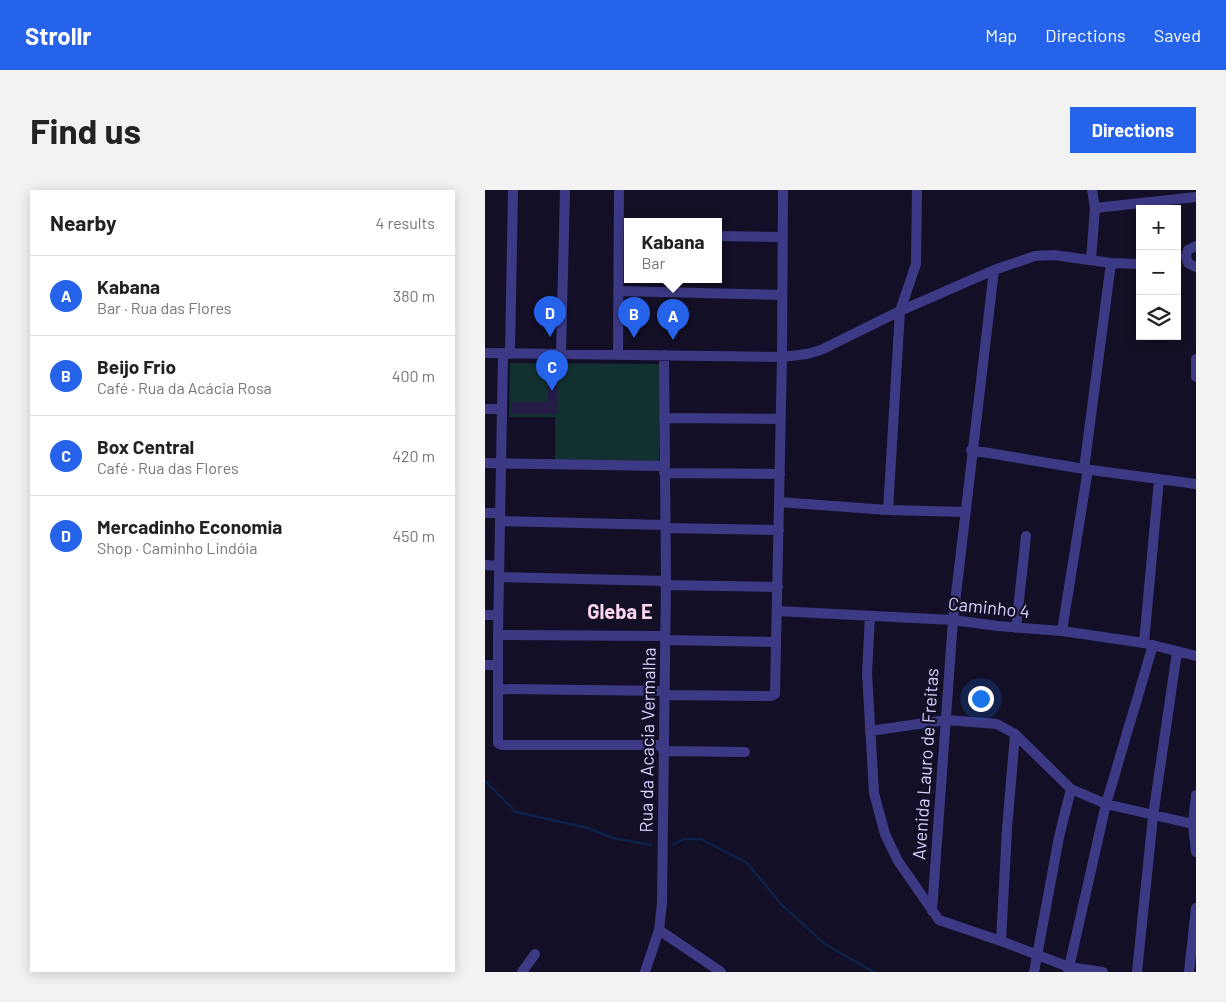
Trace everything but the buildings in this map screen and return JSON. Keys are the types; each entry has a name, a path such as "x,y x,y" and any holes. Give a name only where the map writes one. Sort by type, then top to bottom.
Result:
{"street":[{"path":"513,190 507,353 502,409 498,615 499,745 663,748 745,752"},
{"path":"561,354 565,190"},
{"path":"618,355 618,291 623,235 619,190"},
{"path":"499,689 774,695 781,420 783,190"},
{"path":"888,510 900,311 916,264 917,190"},
{"path":"1091,260 1095,208 1092,190"},
{"path":"1095,208 1167,195 1196,197"},
{"path":"722,236 783,237"},
{"path":"1196,246 1188,250 1182,261 1196,267"},
{"path":"485,353 782,356 807,354 821,350 900,311 994,270 1041,255 1136,264"},
{"path":"1062,631 1086,469 1111,263"},
{"name":"Avenida Lauro de Freitas","path":"932,911 953,620 971,450 994,270"},
{"path":"618,291 782,295"},
{"name":"Rua da Acacia Vermalha","path":"645,972 659,930 663,893 666,583 664,355"},
{"path":"1196,359 1196,377"},
{"path":"485,409 502,409"},
{"path":"664,418 781,420"},
{"path":"971,450 1086,469 1196,484"},
{"path":"485,463 779,474"},
{"path":"1069,970 1106,804 1148,644 1159,479"},
{"path":"779,502 888,510 965,512"},
{"path":"485,513 500,517 779,530"},
{"path":"1016,628 1026,536"},
{"path":"485,566 499,566"},
{"path":"499,577 777,587"},
{"name":"Caminho 4","path":"777,611 953,620 1016,628 1062,631 1148,644 1196,656"},
{"path":"485,615 498,615"},
{"path":"870,616 867,673 873,793 880,822 898,861 939,920 1001,940 1069,970 1103,972"},
{"path":"498,635 776,642"},
{"path":"1137,972 1153,816 1177,652"},
{"path":"485,665 498,665"},
{"path":"870,732 946,720 997,724 1015,734 1071,789 1106,804 1193,824"},
{"path":"1001,940 1007,819 1015,734"},
{"path":"1034,972 1059,837 1071,789"},
{"path":"1196,795 1193,824 1196,852"},
{"path":"1189,972 1196,908"},
{"path":"659,930 721,972"},
{"path":"522,972 535,954"}],"green space":[{"path":"510,363 661,364 659,464 555,462 555,417 509,417"}],"waterway":[{"path":"485,781 516,812 588,828 613,838 651,845"},
{"path":"672,845 684,839 701,839 747,863 783,906 825,944 874,972"}],"place":[{"name":"Mercadinho Economia","path":"550,337"},
{"name":"Beijo Frio","path":"634,338"},
{"name":"Kabana","path":"673,340"},
{"name":"Box Central","path":"552,391"}],"district":[{"name":"Gleba E","path":"620,612"}]}
